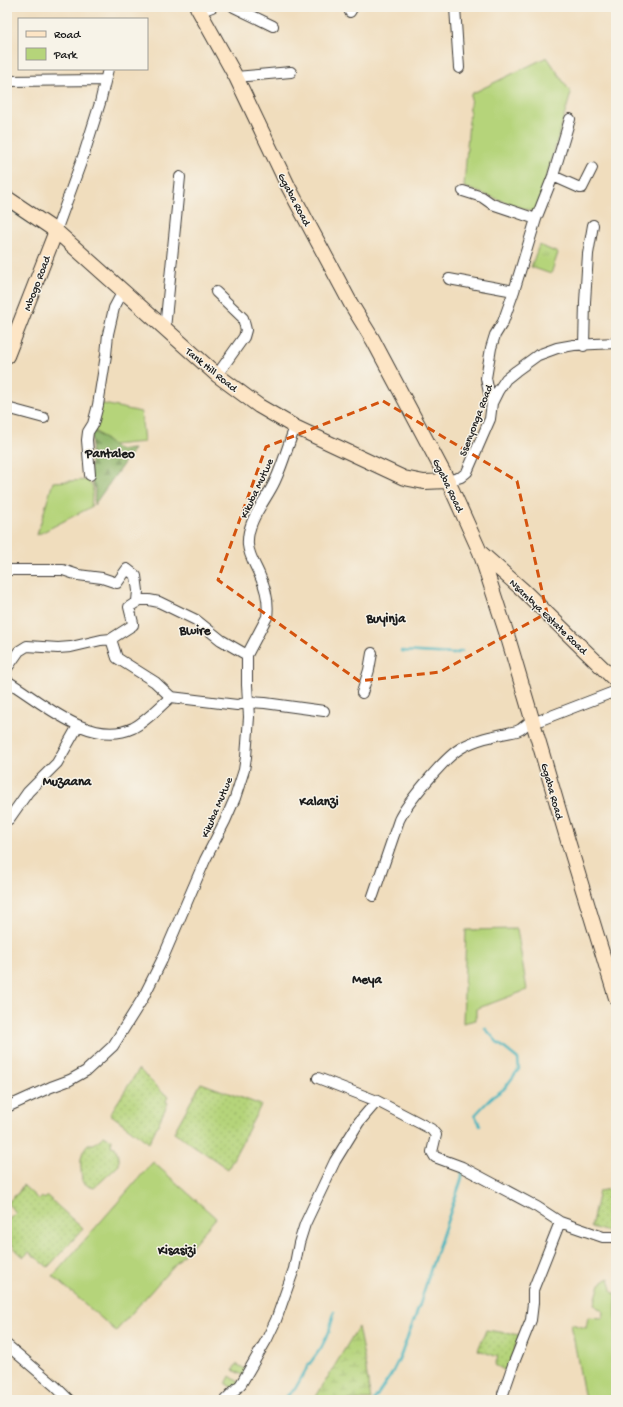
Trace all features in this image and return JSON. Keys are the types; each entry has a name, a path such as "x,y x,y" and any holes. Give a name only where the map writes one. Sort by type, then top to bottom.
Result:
{"main road":[{"name":"Ggaba Road","path":"202,9 288,188 351,304 373,340 448,481 480,552 509,641 616,998"},
{"name":"Tank Hill Road","path":"7,198 56,231 217,375 259,406 295,427 404,478 424,482 448,481"},
{"name":"Mbogo Road","path":"7,356 56,231"},
{"name":"Nsambya Estate Road","path":"480,552 523,590 616,681"}],"street":[{"path":"234,7 246,11 273,26"},
{"path":"455,7 459,68"},
{"path":"56,231 84,154 100,103 108,70"},
{"path":"236,77 291,72"},
{"path":"7,82 105,80"},
{"path":"492,403 486,378 491,348 495,335 503,322 514,292 536,219 552,176 570,119"},
{"path":"552,176 582,188 592,168"},
{"path":"165,329 180,177"},
{"path":"462,191 482,198 492,204 536,219"},
{"path":"584,346 588,254 593,225"},
{"path":"449,279 514,292"},
{"path":"90,475 87,440 88,432 93,424 98,405 108,334 114,308 123,291"},
{"path":"216,292 244,318 246,330 244,337 217,375"},
{"name":"Ssenyonga Road","path":"448,481 461,478 467,472 490,419 492,403 501,384 516,371 538,356 557,348 574,345 584,346 616,343"},
{"path":"7,408 44,418"},
{"name":"Kikuba Mutwe","path":"7,1107 70,1080 86,1071 113,1046 128,1023 162,960 205,860 235,798 244,770 246,757 249,717 247,655 267,617 268,610 267,597 261,577 250,553 248,534 253,519 275,481 295,427"},
{"path":"7,570 63,570 78,575 102,578 117,583 127,569 136,576 138,591 137,601"},
{"path":"7,668 19,651 27,646 58,648 71,647 111,639 133,625 129,607 140,600 149,600 183,613 196,620 221,640 247,655"},
{"path":"111,639 117,658 155,682 171,697 237,705 248,702 265,703 324,711"},
{"path":"362,693 369,670 372,653"},
{"path":"7,681 45,707 78,726 105,732 123,731 138,724 171,697"},
{"path":"373,896 399,820 404,810 451,755 461,748 488,737 517,731 532,721 616,691"},
{"path":"9,819 28,792 57,763 78,726"},
{"path":"318,1078 377,1101 431,1129 436,1135 432,1152 435,1157 462,1167 538,1207 560,1222 603,1237 616,1237"},
{"path":"225,1400 241,1384 267,1339 276,1320 294,1269 299,1243 306,1224 335,1161 359,1122 377,1101"},
{"path":"503,1400 503,1394 513,1365 531,1320 533,1290 560,1222"},
{"path":"7,1345 70,1400"}],"highlighted area":[{"path":"383,401 517,481 547,613 440,672 359,681 218,580 266,447"}],"green space":[{"path":"547,57 571,93 536,213 464,187 471,94"},
{"path":"539,245 558,253 551,274 531,267"},
{"path":"99,403 141,412 144,442 112,445 93,429"},
{"path":"92,430 119,450 134,449 94,505 95,488 90,479"},
{"path":"87,480 93,487 91,507 37,535 53,482"},
{"path":"517,929 527,990 476,1009 476,1020 463,1023 466,930"},
{"path":"139,1069 163,1093 168,1096 166,1101 168,1103 149,1143 110,1114"},
{"path":"201,1083 261,1105 228,1169 174,1132"},
{"path":"104,1136 112,1140 111,1146 115,1147 119,1157 119,1165 94,1188 88,1186 82,1181 81,1157 88,1144 94,1144"},
{"path":"153,1162 216,1218 116,1331 53,1276"},
{"path":"23,1185 39,1200 42,1197 44,1199 47,1196 83,1229 48,1267 29,1252 24,1257 20,1254 13,1246 9,1237 7,1221 16,1213 7,1203 18,1193"},
{"path":"616,1188 616,1234 591,1227 599,1191"},
{"path":"609,1278 613,1293 616,1293 616,1400 585,1400 571,1324 586,1328 588,1317 603,1318 604,1312 594,1305 600,1284"},
{"path":"358,1327 371,1400 314,1400"},
{"path":"486,1330 520,1335 506,1371 495,1365 498,1357 478,1350"},
{"path":"236,1364 247,1370 244,1376 233,1370"},
{"path":"230,1376 240,1383 235,1389 226,1384"}],"waterway":[{"path":"14,211 47,234"},
{"path":"401,651 454,654 462,651"},
{"path":"480,1125 475,1115 491,1098 504,1089 519,1069 518,1059 498,1043 485,1028"},
{"path":"374,1400 391,1375 400,1357 420,1304 462,1178 462,1171"},
{"path":"282,1400 295,1389 308,1366 321,1348 329,1332 334,1312"}],"district":[{"name":"Pantaleo","path":"110,452"},
{"name":"Buyinja","path":"386,617"},
{"name":"Bwire","path":"195,629"},
{"name":"Muzaana","path":"67,780"},
{"name":"Kalanzi","path":"319,800"},
{"name":"Meya","path":"367,978"},
{"name":"Kisasizi","path":"177,1249"}]}
